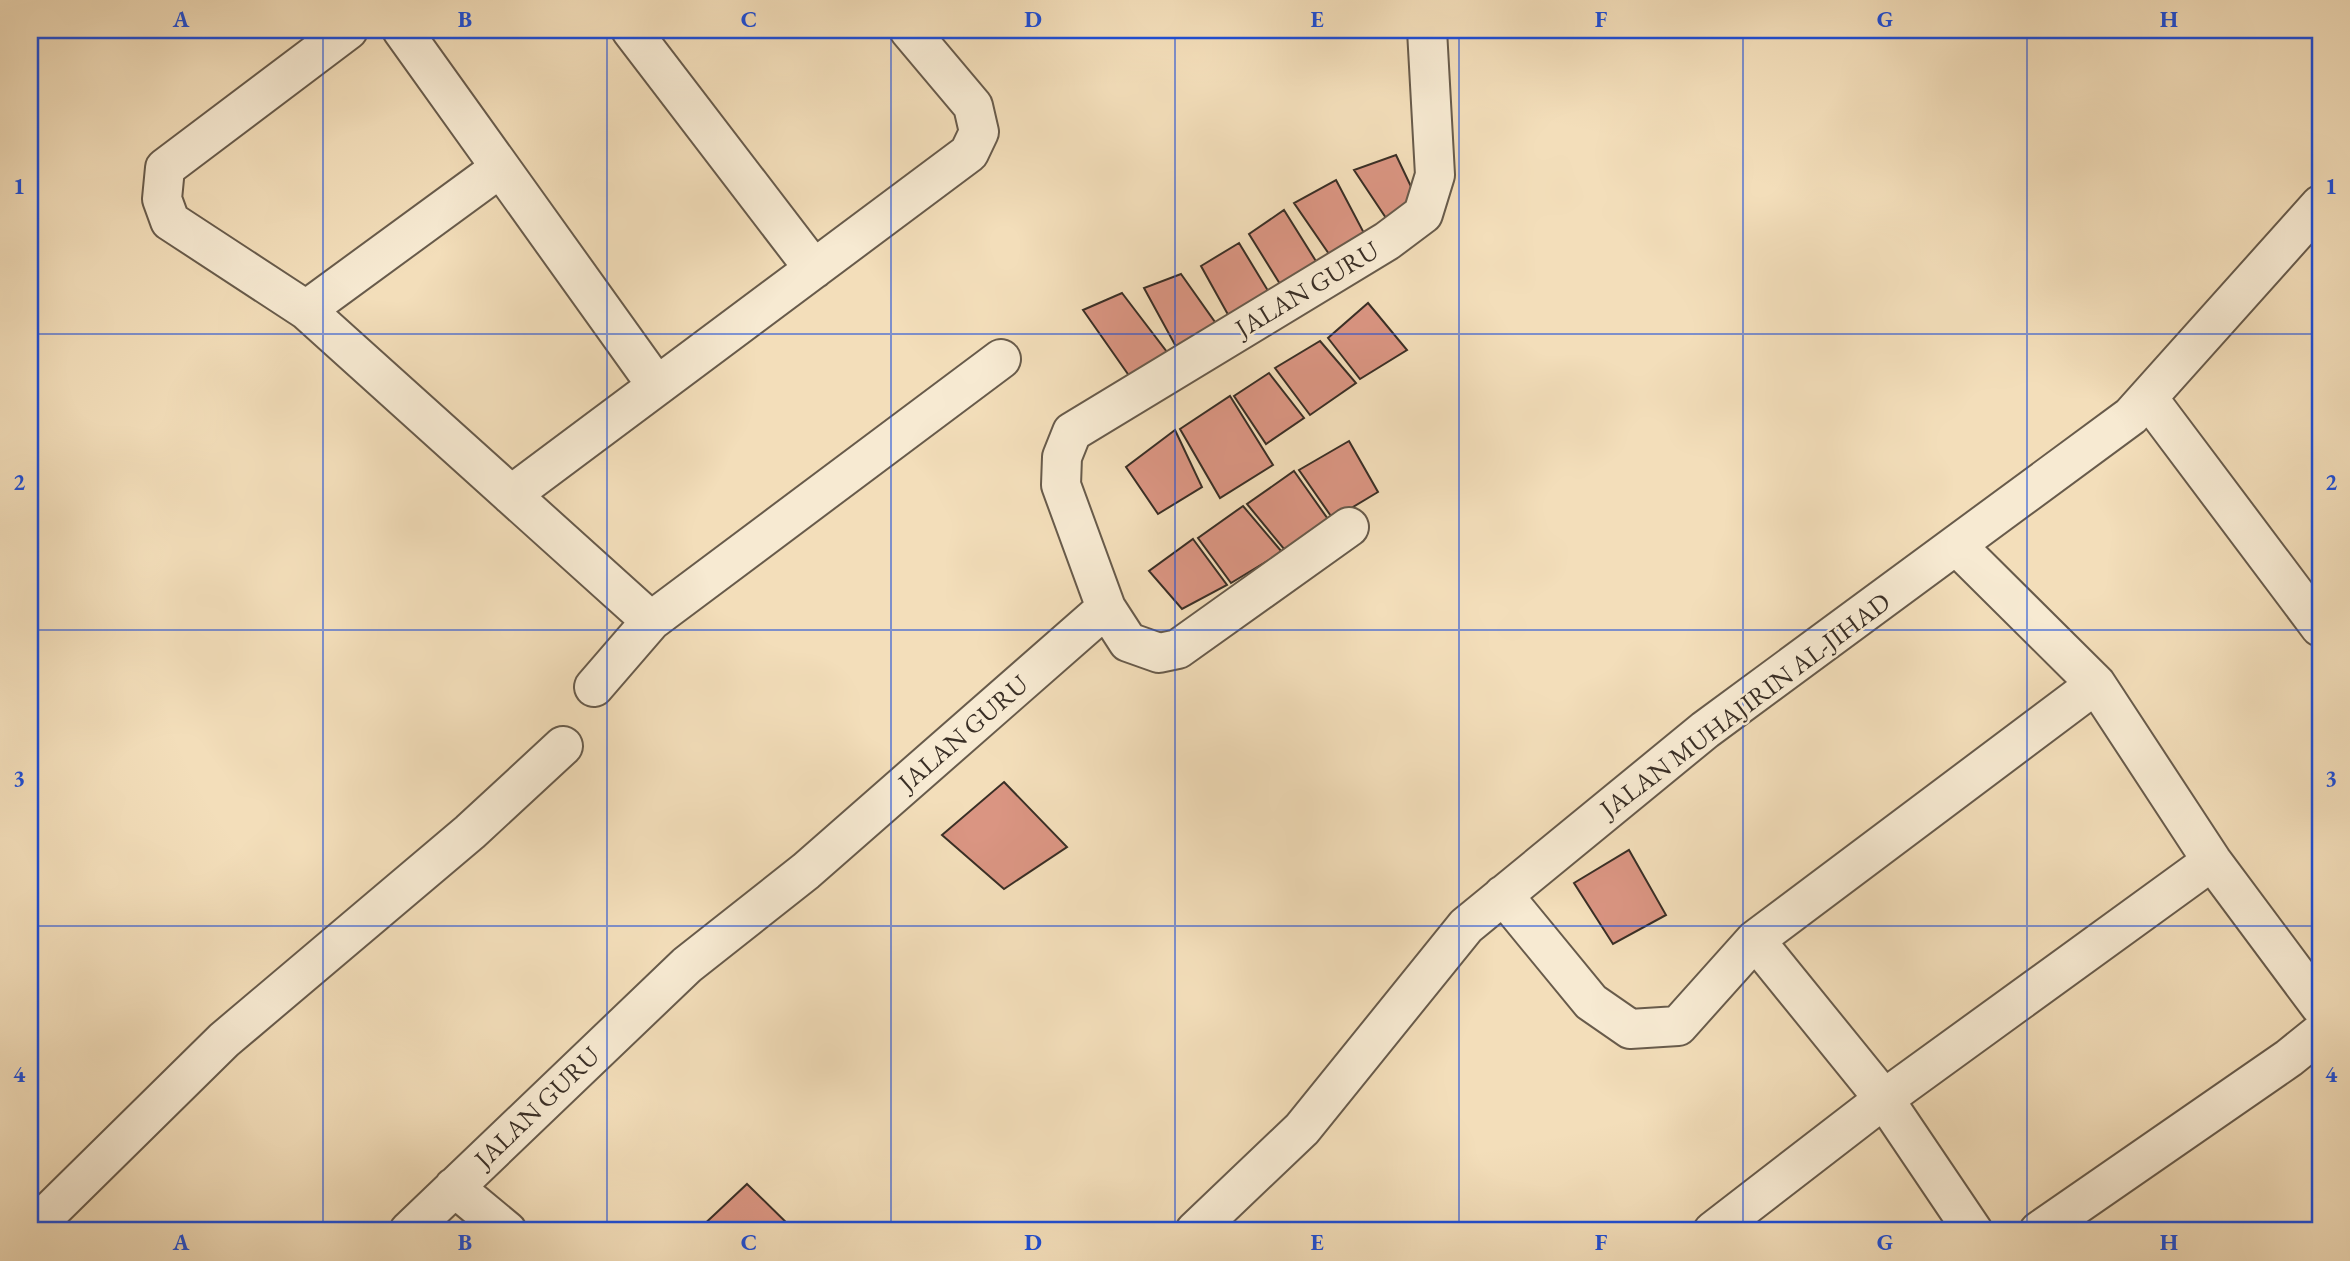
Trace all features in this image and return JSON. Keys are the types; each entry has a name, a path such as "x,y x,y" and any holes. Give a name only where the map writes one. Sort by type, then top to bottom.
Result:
{"street":[{"path":"348,30 165,168 162,200 170,221 306,310 651,621"},
{"path":"402,30 657,386"},
{"path":"631,30 814,269"},
{"path":"511,495 969,153 979,132 973,106 909,30"},
{"name":"JALAN GURU","path":"409,1231 687,965 806,871 1106,608 1062,485 1062,457 1072,432 1387,241 1423,214 1435,175 1427,30"},
{"path":"306,310 500,168"},
{"name":"JALAN MUHAJIRIN AL-JIHAD","path":"1195,1231 1302,1129 1466,926 1706,730 2131,416 2320,205"},
{"path":"594,687 651,621 1001,359"},
{"path":"2148,398 2320,627"},
{"path":"1106,608 1128,642 1159,653 1178,649 1349,527"},
{"path":"1956,545 2096,684 2212,861 2320,1006"},
{"path":"1503,895 1591,1002 1630,1028 1678,1026 1755,940 2096,684"},
{"path":"30,1230 224,1040 470,832 563,746"},
{"path":"1713,1231 1884,1099 2212,861"},
{"path":"1755,940 1884,1099 1973,1231"},
{"path":"2039,1231 2289,1058 2320,1033"},
{"path":"454,1187 507,1231"}],"building":[{"path":"1396,155 1416,197 1388,221 1354,170"},
{"path":"1336,180 1365,235 1329,254 1294,203"},
{"path":"1284,210 1319,266 1280,284 1249,234"},
{"path":"1239,243 1273,299 1231,320 1201,266"},
{"path":"1181,274 1222,332 1180,354 1144,288"},
{"path":"1122,293 1170,356 1130,377 1083,310"},
{"path":"1368,303 1407,350 1360,379 1328,338"},
{"path":"1320,341 1356,383 1310,415 1275,368"},
{"path":"1269,373 1304,418 1266,444 1234,396"},
{"path":"1230,396 1273,465 1220,498 1180,429"},
{"path":"1175,430 1202,487 1158,514 1126,467"},
{"path":"1349,441 1378,492 1333,519 1299,470"},
{"path":"1294,471 1330,522 1284,549 1247,504"},
{"path":"1243,506 1282,552 1231,583 1198,538"},
{"path":"1193,539 1227,585 1182,609 1149,571"},
{"path":"1004,782 1067,847 1004,889 942,835"},
{"path":"1629,850 1666,915 1613,944 1574,883"},
{"path":"747,1184 795,1231 697,1231"}]}
